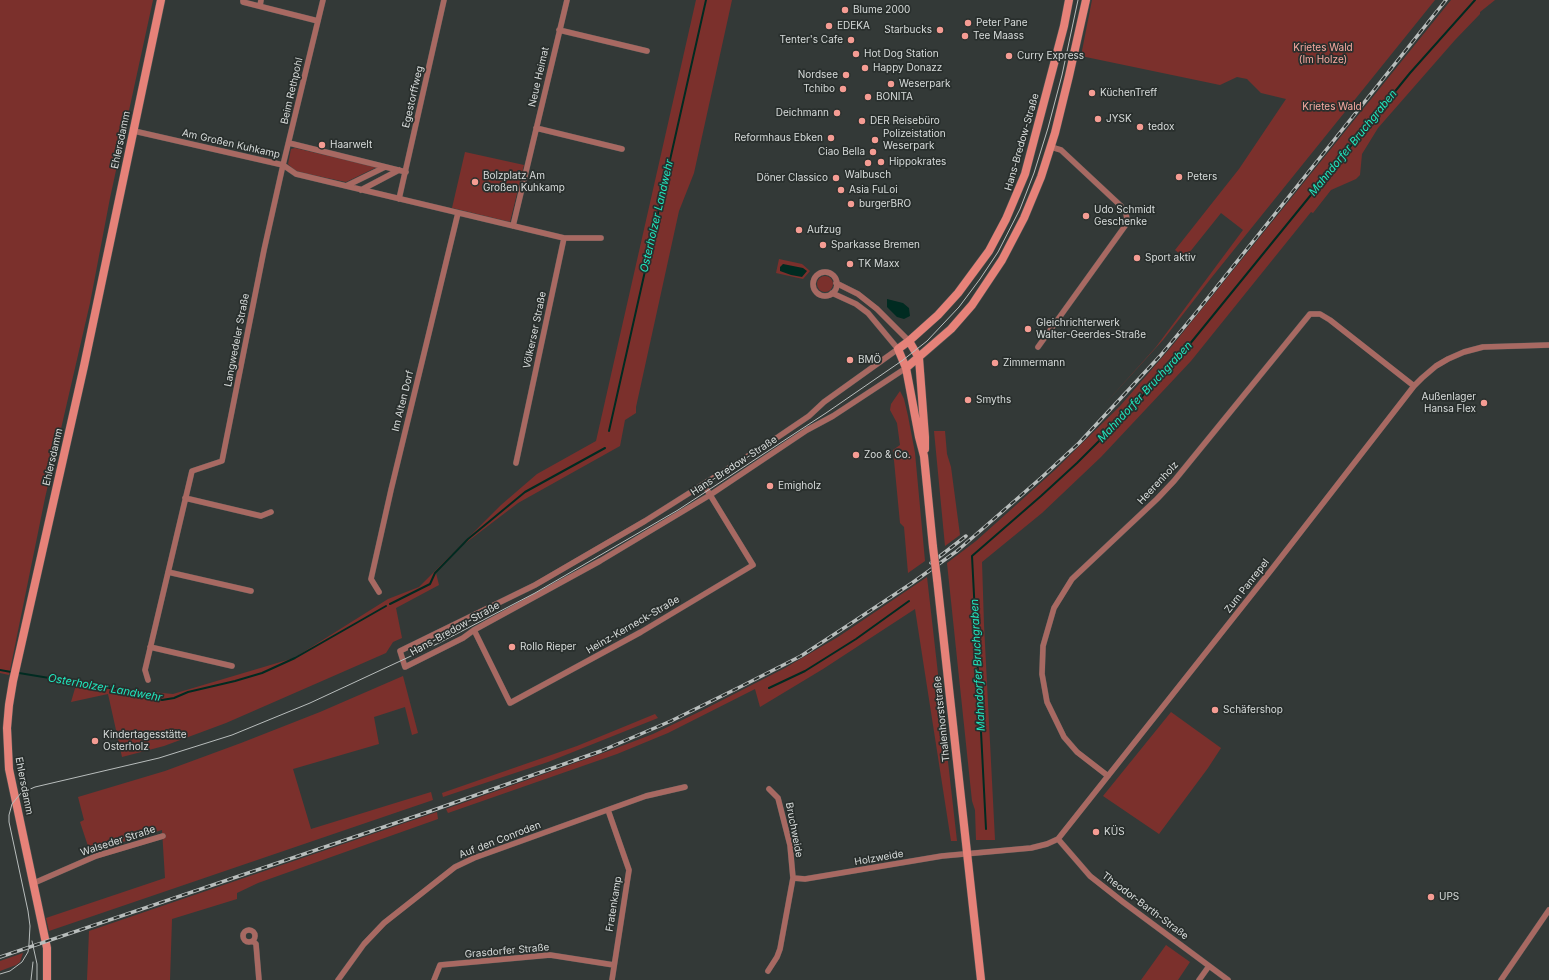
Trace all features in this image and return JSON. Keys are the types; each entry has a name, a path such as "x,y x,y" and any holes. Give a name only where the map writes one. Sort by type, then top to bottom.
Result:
{"main road":[{"name":"Ehlersdamm","path":"47,980 48,955 34,882 9,769 6,728 8,705 84,366 161,0"},
{"name":"Hans-Bredow-Straße","path":"898,349 909,342 938,315 962,287 989,251 1016,197 1029,158 1064,26 1069,0"},
{"name":"Hans-Bredow-Straße","path":"906,368 950,329 972,305 1002,260 1024,218 1041,177 1051,147 1086,0"},
{"path":"909,342 919,358"},
{"name":"Thalenhorststraße","path":"898,349 906,368 924,456 981,980"},
{"name":"Thalenhorststraße","path":"919,358 926,437 924,456"}],"street":[{"path":"243,0 243,2 260,3 318,21"},
{"name":"Beim Rethpohl","path":"283,165 323,0"},
{"name":"Egestorffweg","path":"399,199 444,0"},
{"name":"Neue Heimat","path":"513,226 567,0"},
{"path":"559,30 647,51"},
{"path":"536,128 622,149"},
{"name":"Am Großen Kuhkamp","path":"134,131 283,165 296,174 564,238"},
{"name":"Am Großen Kuhkamp","path":"289,143 406,172"},
{"path":"1038,346 1125,226 1127,220 1126,213 1121,206 1061,150 1051,147"},
{"name":"Langwedeler Straße","path":"148,680 145,670 192,471 222,461 264,250 283,165"},
{"path":"346,186 385,167"},
{"path":"361,190 399,170"},
{"name":"Im Alten Dorf","path":"379,592 372,579 391,490 458,213"},
{"path":"564,238 601,238"},
{"name":"Völkerser Straße","path":"516,463 564,238"},
{"path":"824,272 832,275 836,282 836,288 832,293 825,296 819,294 813,286 814,280 818,274 824,272"},
{"path":"836,282 858,294 878,309 909,342"},
{"path":"832,293 856,304 868,313 898,349"},
{"name":"Heerenholz","path":"1108,776 1077,752 1064,736 1047,702 1042,674 1043,646 1054,608 1072,579 1157,499 1174,481 1310,314 1320,314 1330,320 1414,386"},
{"name":"Zum Panrepel","path":"1058,839 1414,386 1436,366 1464,352 1483,347 1549,345"},
{"name":"Hans-Bredow-Straße","path":"898,349 824,402 809,416 704,485 645,521 535,585 400,651 405,667 437,652 600,561 710,495 807,430 833,416 906,368"},
{"name":"Heinz-Kerneck-Straße","path":"474,630 510,703 635,635 753,565 704,485"},
{"path":"185,498 261,516 270,512"},
{"path":"168,572 251,591"},
{"path":"150,647 232,666"},
{"name":"Auf den Conroden","path":"338,980 364,944 384,923 455,867 474,858 646,796 685,786"},
{"name":"Bruchweide","path":"768,971 780,949 793,878 790,845 778,798 769,788"},
{"name":"Fratenkamp","path":"608,810 629,870 612,980"},
{"name":"Walseder Straße","path":"34,882 96,856 163,836"},
{"path":"968,853 1031,848 1058,839"},
{"name":"Theodor-Barth-Straße","path":"1058,839 1090,876 1228,980"},
{"name":"Holzweide","path":"793,878 805,879 968,853"},
{"path":"1501,980 1549,910"},
{"path":"253,940 256,944 259,980"},
{"name":"Grasdorfer Straße","path":"434,980 440,965 550,955 614,965"},
{"path":"1199,980 1209,966"}],"green space":[{"path":"0,0 153,0 110,198 90,303 45,498 9,675 0,673"},
{"path":"696,0 732,0 694,173 679,211 636,407 636,413 625,420 620,446 518,503 463,545 436,573 439,585 396,608 402,638 393,642 386,653 226,723 164,746 122,757 108,694 71,702 76,685 173,694 294,658 388,599 419,587 501,505 537,474 596,441"},
{"name":"Krietes Wald","path":"1092,0 1435,0 1163,340 1103,406 1156,347 1243,230 1221,213 1185,258 1175,250 1239,169 1286,99 1261,93 1247,79 1237,77 1220,85 1081,56"},
{"path":"1451,0 1495,0 1480,12 1480,14 1455,40 1378,128 1362,154 1360,175 1356,179 1331,190 1313,213 1311,212 1191,361 1101,457 1042,513 982,562 995,840 976,840 975,810 972,801 947,563 976,541 1055,470 1120,406 1172,346"},
{"path":"295,148 377,167 346,182 303,173 294,170 288,164 291,149"},
{"path":"465,152 524,165 510,222 452,208"},
{"path":"779,259 802,264 810,271 803,279 776,273"},
{"path":"822,276 828,276 833,281 831,290 828,292 822,292 817,287 817,281"},
{"path":"900,391 904,399 915,453 925,561 908,573 904,527 900,523 893,450 900,445 897,423 890,410 891,404"},
{"path":"934,431 945,431 947,454 951,467 960,535 945,546"},
{"path":"927,577 957,841 951,841 915,609 823,669 760,707 755,689 668,733 617,754 448,813 446,809 653,734 701,711 785,668 838,637"},
{"path":"403,676 418,733 412,735 405,707 374,717 379,744 293,769 311,829 431,792 433,800 49,931 46,918 165,878 162,830 90,852 80,822 84,820 78,797 165,771 241,743 320,712"},
{"path":"1171,712 1221,748 1159,834 1103,796"},
{"path":"655,714 658,718 548,762 443,797 442,793 577,746"},
{"path":"437,812 438,819 258,883 237,893 237,899 172,919 170,980 87,980 89,931"},
{"path":"1166,945 1190,962 1178,980 1141,980"},
{"path":"23,953 20,962 0,971 0,961"}],"shaded area":[{"path":"783,264 803,268 807,271 802,277 791,275 780,271 780,267"},
{"path":"887,299 903,303 909,308 910,316 904,319 897,317 887,307"}],"waterway":[{"name":"Osterholzer Landwehr","path":"609,431 706,0"},
{"name":"Mahndorfer Bruchgraben","path":"986,829 972,556 1077,463 1123,417 1189,345 1410,73 1475,0"},
{"name":"Osterholzer Landwehr","path":"390,604 430,584 435,573 468,539 525,492 605,448"},
{"path":"769,688 805,671 856,639 909,601"},
{"name":"Osterholzer Landwehr","path":"19,673 128,691 162,700 174,698 188,692 262,673 295,658 386,606"},
{"name":"Osterholzer Landwehr","path":"0,670 11,672"}],"tram line":[{"path":"0,974 10,971 22,962 28,952 29,944 30,926 28,911 9,822 12,804 21,793 35,787 159,758 232,735 310,703 439,643 535,593 678,510 826,413 903,360 927,341 959,307 980,279 998,252 1020,209 1034,173 1048,128 1062,75 1078,0"},
{"path":"32,941 37,964 37,980"},
{"path":"31,980 33,962"}],"railway":[{"path":"0,957 428,812 601,751 671,721 801,656 912,583 957,551 1041,478 1079,443 1160,356 1446,0"},
{"path":"931,563 966,536"}],"place":[{"name":"Blume 2000","path":"845,10"},
{"name":"Peter Pane","path":"968,23"},
{"name":"EDEKA","path":"829,26"},
{"name":"Starbucks","path":"940,30"},
{"name":"Tee Maass","path":"965,36"},
{"name":"Tenter's Cafe","path":"851,40"},
{"name":"Hot Dog Station","path":"856,54"},
{"name":"Curry Express","path":"1009,56"},
{"name":"Happy Donazz","path":"865,68"},
{"name":"Nordsee","path":"846,75"},
{"name":"Weserpark","path":"891,84"},
{"name":"Tchibo","path":"843,89"},
{"name":"KüchenTreff","path":"1092,93"},
{"name":"BONITA","path":"868,97"},
{"name":"Deichmann","path":"837,113"},
{"name":"JYSK","path":"1098,119"},
{"name":"DER Reisebüro","path":"862,121"},
{"name":"tedox","path":"1140,127"},
{"name":"Reformhaus Ebken","path":"831,138"},
{"name":"Polizeistation Weserpark","path":"875,140"},
{"name":"Haarwelt","path":"322,145"},
{"name":"Ciao Bella","path":"873,152"},
{"name":"Hippokrates","path":"881,162"},
{"name":"Walbusch","path":"868,163"},
{"name":"Peters","path":"1179,177"},
{"name":"Döner Classico","path":"836,178"},
{"name":"Bolzplatz Am Großen Kuhkamp","path":"475,182"},
{"name":"Asia FuLoi","path":"841,190"},
{"name":"burgerBRO","path":"851,204"},
{"name":"Udo Schmidt Geschenke","path":"1086,216"},
{"name":"Aufzug","path":"799,230"},
{"name":"Sparkasse Bremen","path":"823,245"},
{"name":"Sport aktiv","path":"1137,258"},
{"name":"TK Maxx","path":"850,264"},
{"name":"Gleichrichterwerk Walter-Geerdes-Straße","path":"1028,329"},
{"name":"BMÖ","path":"850,360"},
{"name":"Zimmermann","path":"995,363"},
{"name":"Smyths","path":"968,400"},
{"name":"Außenlager Hansa Flex","path":"1484,403"},
{"name":"Zoo & Co.","path":"856,455"},
{"name":"Emigholz","path":"770,486"},
{"name":"Rollo Rieper","path":"512,647"},
{"name":"Schäfershop","path":"1215,710"},
{"name":"Kindertagesstätte Osterholz","path":"95,741"},
{"name":"KÜS","path":"1096,832"},
{"name":"UPS","path":"1431,897"}],"park label":[{"name":"Krietes Wald (Im Holze)","path":"1323,54"}]}
